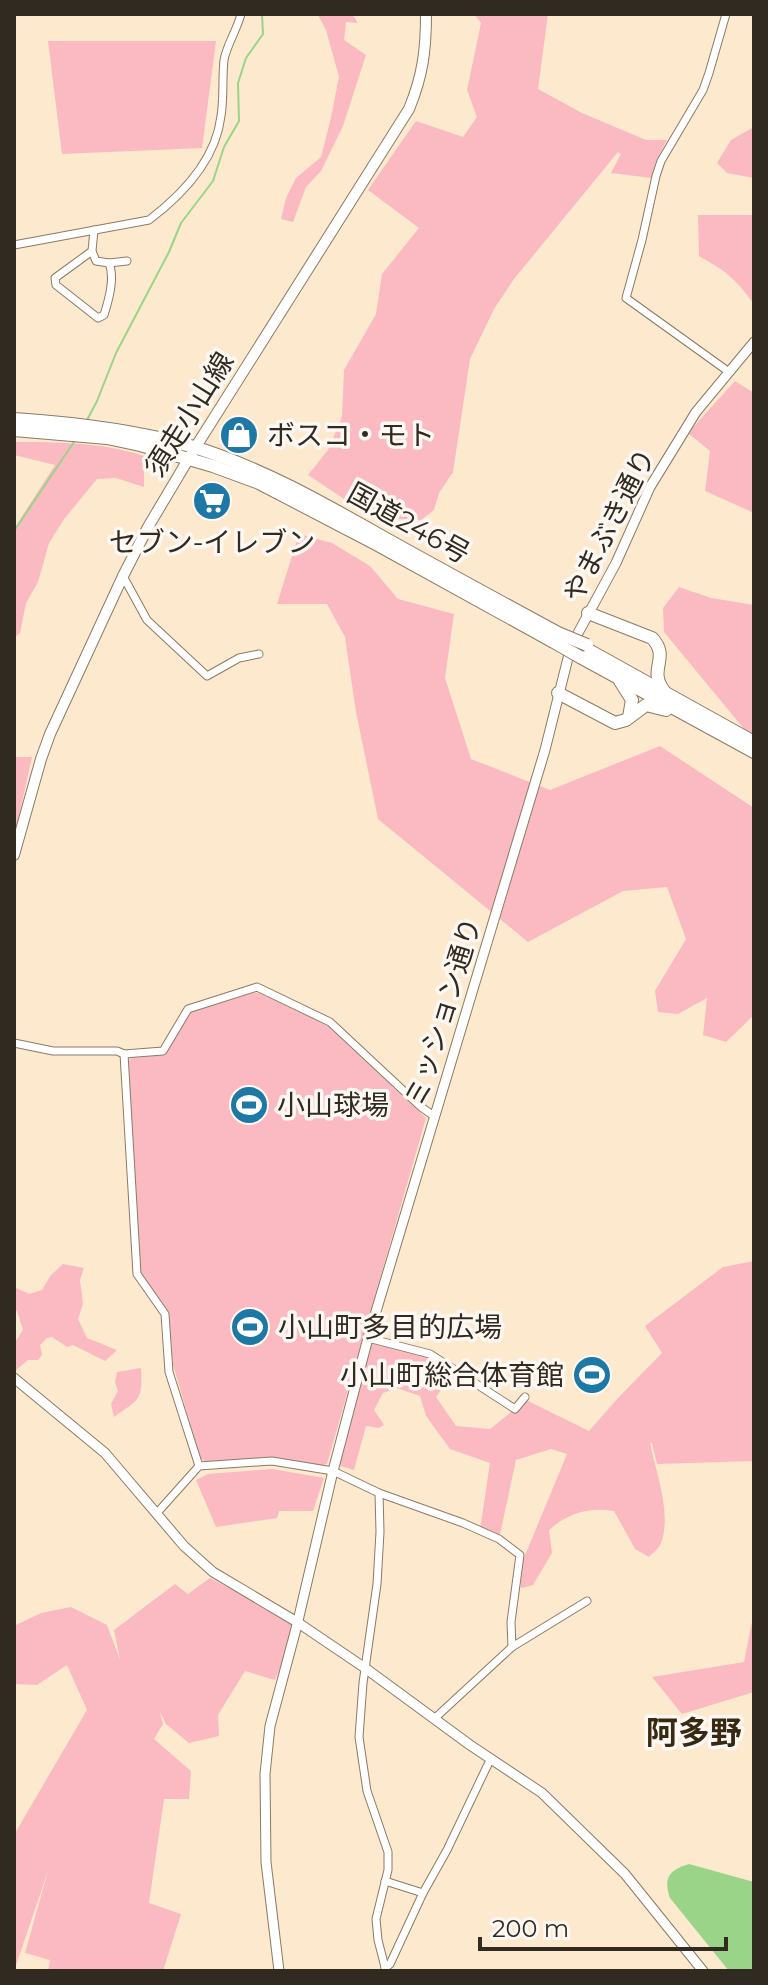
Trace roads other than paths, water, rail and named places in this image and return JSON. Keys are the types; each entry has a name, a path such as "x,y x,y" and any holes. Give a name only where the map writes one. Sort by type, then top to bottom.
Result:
{"highway":[{"name":"国道246号","path":"14,419 108,433 261,473 314,498 555,637 584,650"},
{"name":"国道246号","path":"14,430 75,430"},
{"path":"588,613 652,638 659,645 657,679 666,693"},
{"path":"584,650 637,670 650,670 660,659"},
{"path":"584,650 617,677 754,752"},
{"path":"584,650 754,742"},
{"path":"617,677 632,700 629,717"},
{"path":"558,693 615,723 650,705 691,718"}],"main road":[{"name":"須走小山線","path":"14,855 50,734 148,527 409,109 424,63 426,14"}],"street":[{"path":"14,245 149,220 164,208 197,171 216,138 221,119 224,58 241,14"},
{"path":"726,14 703,90 661,161 626,298 729,372"},
{"path":"94,230 92,251 96,261 127,261"},
{"path":"92,251 55,278 56,285 98,318 104,315 108,300 112,269 109,263"},
{"name":"やまぶき通り","path":"545,750 571,646 616,563 650,487 687,424 754,342"},
{"path":"123,576 147,620 207,676 239,658 259,654"},
{"name":"ミッション通り","path":"279,1971 266,1862 265,1774 270,1726 368,1338 545,750"},
{"path":"14,1043 53,1051 117,1051 124,1054 163,1051 188,1009 257,987 330,1022 434,1116"},
{"path":"124,1054 137,1274 165,1314 169,1372 199,1466"},
{"path":"368,1338 430,1354 515,1409 525,1397"},
{"path":"14,1378 105,1453 184,1546 213,1572 297,1622 542,1793 625,1874 703,1971"},
{"path":"157,1513 199,1466 272,1461 333,1471 379,1493 499,1539 520,1555 511,1622 512,1647"},
{"path":"379,1493 377,1584 359,1737 367,1791 388,1852 388,1870 376,1919 386,1970"},
{"path":"435,1718 512,1647 587,1601"},
{"path":"386,1970 491,1758"},
{"path":"385,1881 423,1893"}],"waterway":[{"path":"87,420 116,353 181,223 213,181 224,147 239,121 238,83 246,58 263,34 262,14"},
{"path":"14,531 76,439"}],"place":[{"name":"ボスコ・モト","path":"239,435"},
{"name":"セブン-イレブン","path":"212,501"},
{"name":"小山球場","path":"249,1105"},
{"name":"小山町多目的広場","path":"250,1327"},
{"name":"小山町総合体育館","path":"592,1375"}],"district":[{"name":"阿多野","path":"694,1732"}]}
